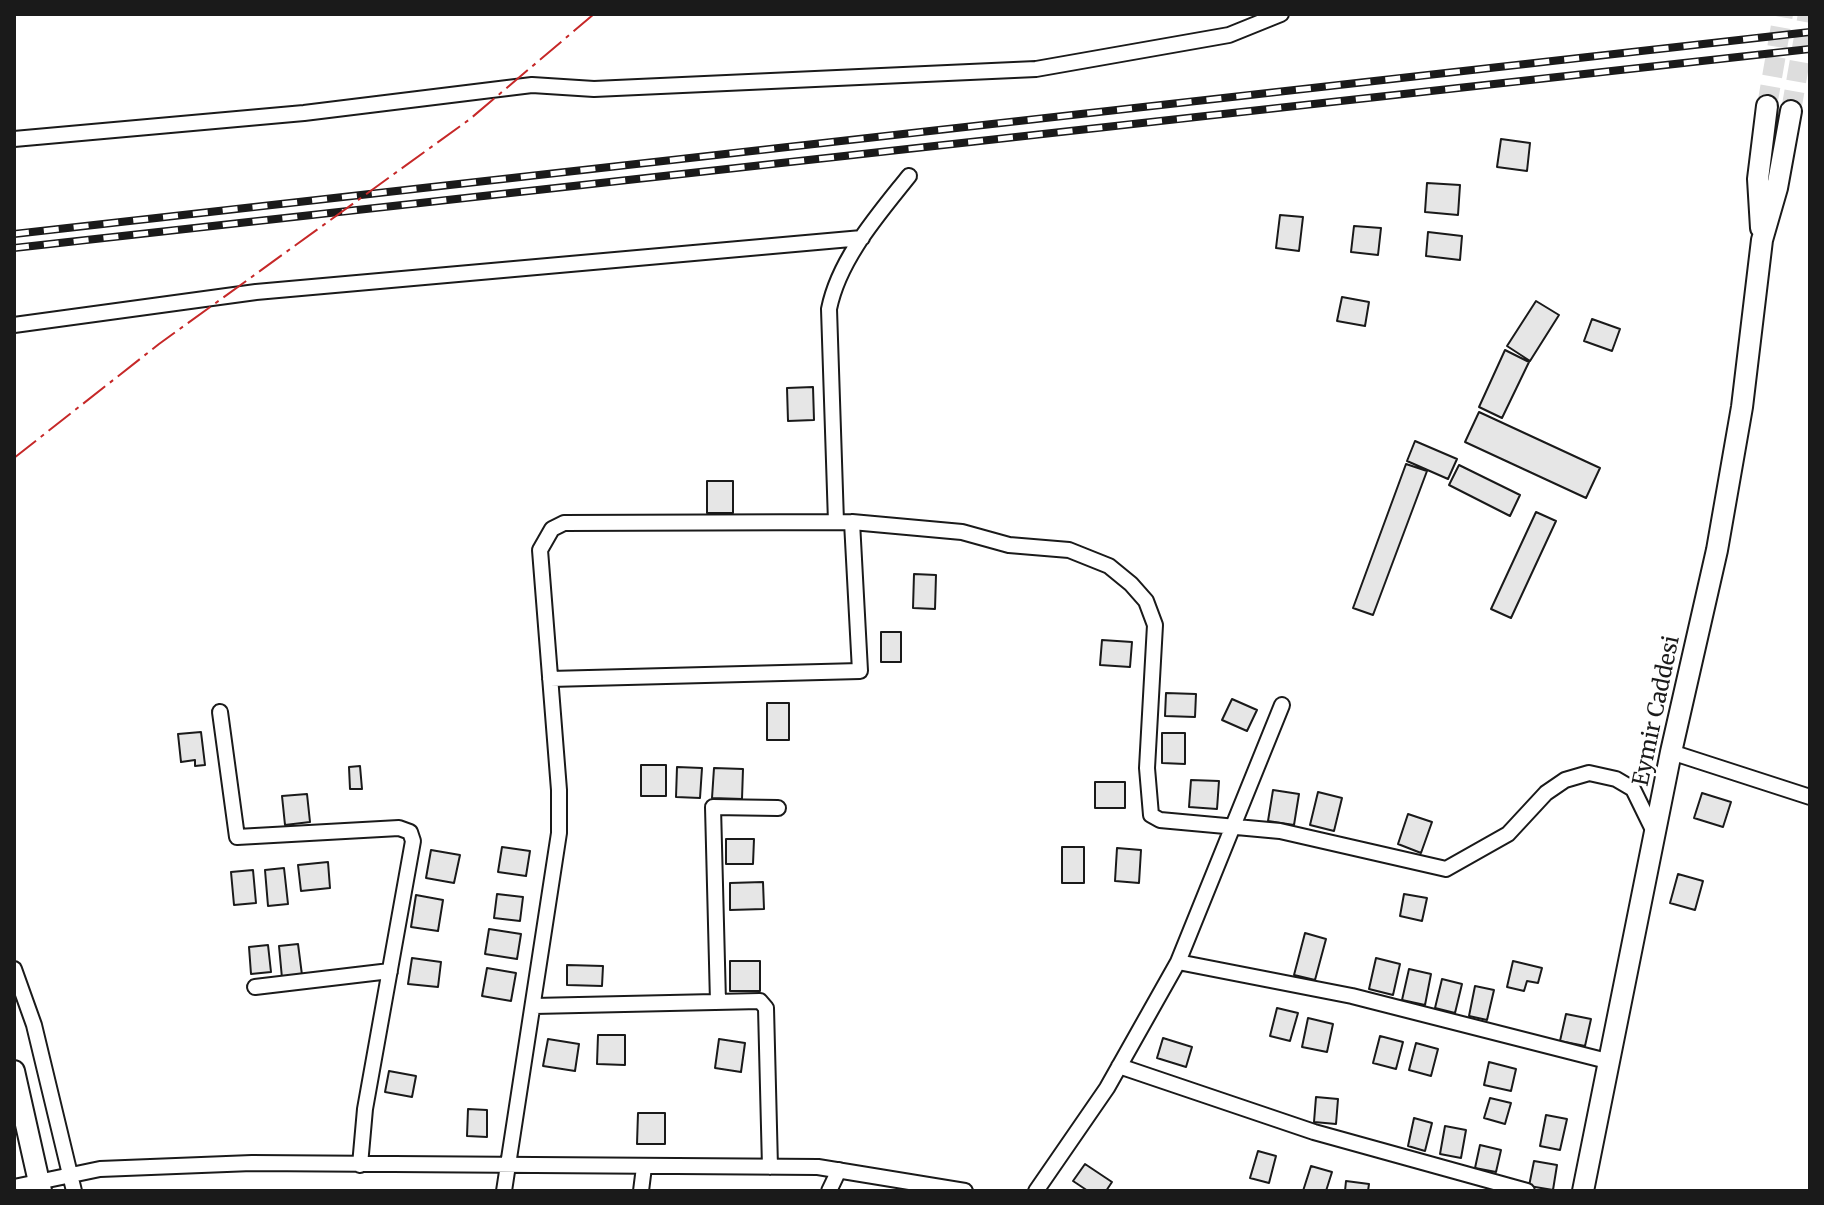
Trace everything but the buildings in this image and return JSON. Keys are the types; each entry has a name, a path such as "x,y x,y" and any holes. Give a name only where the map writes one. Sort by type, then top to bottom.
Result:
{"main road":[{"name":"Eymir Caddesi","path":"1762,240 1758,179 1767,106"},
{"name":"Eymir Caddesi","path":"1583,1191 1671,752 1717,550 1742,407 1762,240 1777,188 1791,111"},
{"path":"14,1071 40,1186"}],"street":[{"path":"14,139 304,113 532,85 594,89 1036,69 1229,35 1281,14"},
{"path":"836,522 829,309 833,288 862,238 909,176"},
{"path":"14,325 256,292 862,238"},
{"path":"550,679 860,671 852,522"},
{"path":"504,1191 559,833 540,550 552,529 564,523 852,522 962,532 1009,545 1069,550 1109,566 1146,601 1155,625 1147,768 1151,815 1160,820 1332,841 1446,869 1508,834 1546,793 1565,780 1589,773 1616,779 1633,789 1656,836"},
{"path":"1036,1191 1119,1066 1178,962 1282,705"},
{"path":"220,712 237,837 399,828 410,832 413,841 365,1109 360,1165"},
{"path":"1671,752 1810,797"},
{"path":"718,1002 713,807 778,808"},
{"path":"1178,962 1352,996 1611,1062"},
{"path":"14,969 34,1025 74,1191"},
{"path":"255,987 390,971"},
{"path":"534,1006 760,1001 766,1008 770,1167"},
{"path":"1119,1066 1314,1132 1527,1191"},
{"path":"14,1187 40,1186 100,1169 252,1163 770,1167 839,1170 965,1191"},
{"path":"641,1191 644,1167"},
{"path":"829,1191 839,1170"}],"tunnel":[{"path":"1767,106 1783,14"},
{"path":"1791,111 1808,14"}],"railway":[{"path":"14,234 1810,32"},
{"path":"14,248 1810,49"}],"power":[{"path":"14,458 159,344 470,119 594,14"}]}
